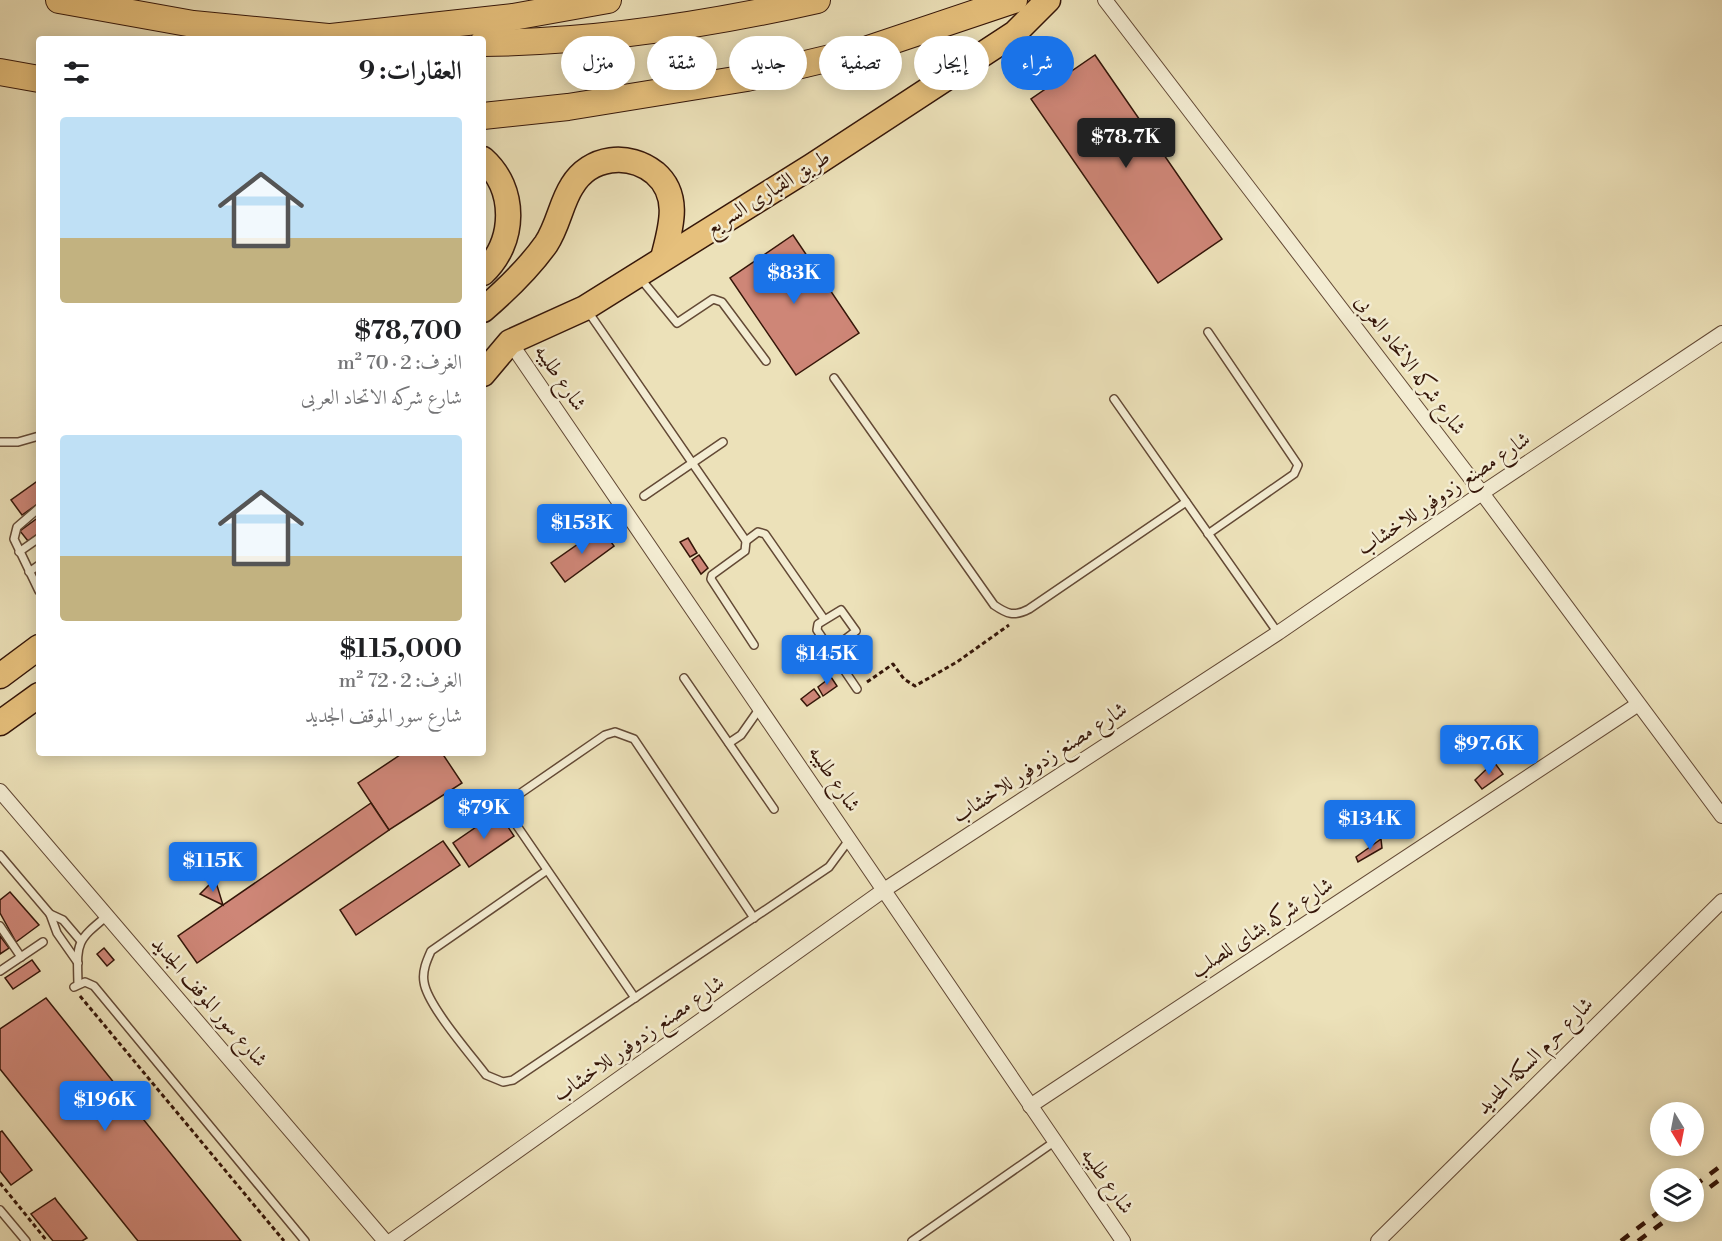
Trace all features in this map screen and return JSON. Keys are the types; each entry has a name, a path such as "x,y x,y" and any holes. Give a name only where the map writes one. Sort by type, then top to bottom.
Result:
{"highway":[{"path":"59,0 193,24 316,36"},
{"path":"357,36 436,28 608,0"},
{"path":"486,43 623,35 692,26 817,0"},
{"path":"486,116 568,108 770,73 868,49 1014,0"},
{"name":"طريق القبارى السريع","path":"486,370 510,342 585,308 812,166 1015,33 1048,0"},
{"path":"0,72 36,78"},
{"path":"486,307 538,254 554,229 572,186 582,173 597,163 613,159 630,160 646,166 660,177 669,192 673,208 663,258"},
{"path":"486,163 501,181 508,211 508,225 500,252 486,269"},
{"path":"0,676 36,649"},
{"path":"0,723 36,697"}],"street":[{"name":"شارع شركه الاتحاد العربى","path":"1105,0 1482,493 1637,705 1722,816"},
{"name":"شارع مصنع زدوفور للاخشاب","path":"384,1240 884,890 1278,633 1722,333"},
{"name":"شارع طليبه","path":"510,342 1123,1241"},
{"name":"شارع شركه بشاى للصلب","path":"1030,1106 1637,705"},
{"name":"شارع سور الموقف الجديد","path":"0,791 384,1240"},
{"name":"شارع حرم السكة الحديد","path":"1378,1241 1722,901"}],"lane":[{"path":"638,276 677,323 713,299 722,302 766,361"},
{"path":"585,308 746,541 745,551 712,575 711,579 754,645"},
{"path":"1208,332 1298,465 1294,474 1208,534"},
{"path":"834,378 994,604 1008,614 1018,615 1186,502"},
{"path":"1114,399 1278,633"},
{"path":"0,442 36,436"},
{"path":"644,496 723,442"},
{"path":"36,511 17,527 14,539 36,584"},
{"path":"746,541 758,532 765,534 824,620"},
{"path":"19,552 36,540"},
{"path":"29,572 36,567"},
{"path":"831,650 854,634 855,628 841,610 818,624 817,630 857,689"},
{"path":"684,678 774,808"},
{"path":"729,743 741,735 760,708"},
{"path":"635,998 513,820 512,804 515,797 605,735 615,732 634,739 754,918"},
{"path":"546,871 431,951 425,965 423,981 428,997 486,1075 503,1082 513,1080 829,867 849,839"},
{"path":"0,855 50,914 57,933 78,963"},
{"path":"50,914 63,920 80,940"},
{"path":"107,916 80,940 76,986 85,982 94,986 305,1241"},
{"path":"0,926 21,957"},
{"path":"0,971 43,942"},
{"path":"912,1241 1054,1142"},
{"path":"0,1210 26,1241"}],"path":[{"path":"857,689 891,664 896,666 911,684 915,686 922,683 991,640 1018,615"},
{"path":"76,986 284,1241"},
{"path":"0,1183 47,1241"}],"building":[{"path":"1095,55 1222,239 1158,283 1031,99 1044,90 1074,90 1074,69"},
{"path":"793,235 859,333 796,375 730,278"},
{"path":"36,482 36,505 22,515 11,500"},
{"path":"36,519 36,535 28,541 20,531"},
{"path":"601,528 614,546 565,582 551,563"},
{"path":"688,538 697,553 690,557 680,542"},
{"path":"699,555 708,568 701,574 692,560"},
{"path":"831,677 837,686 823,696 818,687"},
{"path":"814,689 820,697 807,706 801,699"},
{"path":"398,756 444,756 462,783 389,830 358,783"},
{"path":"1494,762 1503,774 1482,789 1475,780"},
{"path":"371,803 389,830 197,963 178,936"},
{"path":"498,812 514,836 469,867 453,843"},
{"path":"1375,829 1378,838 1361,836"},
{"path":"1381,839 1382,848 1358,862 1356,857"},
{"path":"443,841 460,865 356,935 340,910"},
{"path":"215,879 223,905 200,894"},
{"path":"10,892 39,925 16,942 0,913 0,900"},
{"path":"0,936 9,948 0,954"},
{"path":"104,948 114,960 107,966 97,954"},
{"path":"32,960 40,971 13,989 5,978"},
{"path":"46,998 241,1241 138,1241 0,1069 0,1029"},
{"path":"2,1131 32,1170 11,1185 0,1171 0,1132"},
{"path":"55,1198 87,1238 82,1241 53,1241 31,1214"}],"railway":[{"path":"1704,1178 1722,1165"},
{"path":"1704,1192 1722,1178"},
{"path":"1621,1241 1650,1219"},
{"path":"1638,1241 1664,1222"}]}
